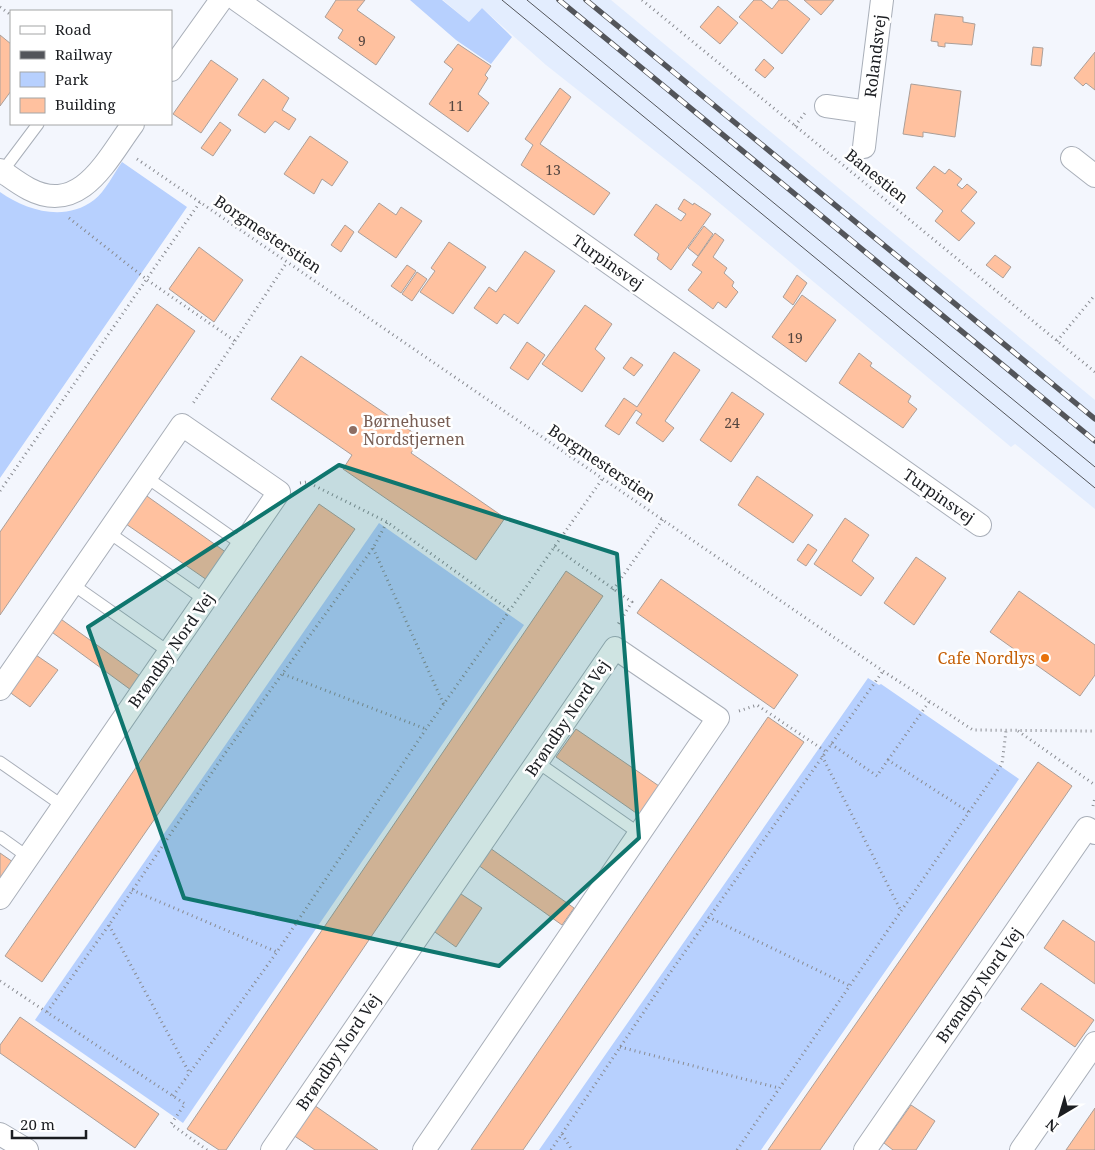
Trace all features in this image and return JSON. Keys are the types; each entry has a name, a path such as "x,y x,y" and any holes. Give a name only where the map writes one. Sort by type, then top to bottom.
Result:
{"street":[{"path":"172,69 221,0"},
{"name":"Turpinsvej","path":"237,0 980,525"},
{"name":"Rolandsvej","path":"864,147 882,0"},
{"name":"Rolandsvej","path":"826,106 868,112"},
{"path":"1,171 27,189 50,196 68,195 85,186 132,125"},
{"path":"1072,158 1095,176"},
{"name":"Brøndby Nord Vej","path":"0,689 182,425 279,492 0,898"},
{"name":"Brøndby Nord Vej","path":"272,1150 615,648 718,718"},
{"path":"424,1150 718,718"},
{"name":"Brøndby Nord Vej","path":"865,1150 1088,828 1095,833"},
{"path":"1021,1150 1095,1043"},
{"path":"0,1134 27,1150"}],"lane":[{"path":"1,171 37,125"},
{"path":"146,477 243,545"},
{"path":"108,532 205,600"},
{"path":"72,584 169,652"},
{"path":"0,762 63,806"},
{"path":"537,762 640,834"},
{"path":"0,837 28,857"}],"path":[{"name":"Banestien","path":"642,0 1095,372"},
{"name":"Borgmesterstien","path":"117,145 929,702 974,730 1095,731"},
{"path":"50,196 66,216 146,279 235,340"},
{"path":"0,491 200,202"},
{"path":"188,410 287,262"},
{"path":"1057,341 1095,295"},
{"path":"172,1096 190,1074 277,952 426,729 603,478"},
{"path":"294,484 306,482 386,522 509,610"},
{"path":"613,590 662,519"},
{"path":"47,1012 109,925 226,752 373,548 386,522"},
{"path":"554,547 632,602 609,637 615,648"},
{"path":"373,548 444,705"},
{"path":"551,1150 708,918 825,751 884,671"},
{"path":"283,674 426,729"},
{"path":"830,744 877,776 929,702"},
{"path":"718,718 757,705 825,751"},
{"path":"737,1150 1002,764 1006,730"},
{"path":"1016,730 1095,785"},
{"path":"822,756 901,912"},
{"path":"888,760 968,812"},
{"path":"132,890 277,952"},
{"path":"708,918 850,986"},
{"path":"109,925 190,1074"},
{"path":"0,981 185,1104 170,1124 207,1150"},
{"path":"620,1047 780,1088"},
{"path":"562,1134 572,1150"}],"highlighted area":[{"path":"339,465 617,554 639,838 499,966 184,898 88,627"}],"shaded area":[{"path":"443,0 611,0 1095,400 1095,509 1015,444 1011,447 698,185 546,65 482,8 469,22"}],"green space":[{"path":"410,0 442,0 469,22 482,8 512,37 491,64 456,40"},
{"path":"122,162 187,207 0,478 0,192 34,209 59,212 71,211 83,207 98,197"},
{"path":"379,523 524,625 183,1123 35,1020"},
{"path":"868,678 879,685 881,684 1019,779 761,1150 539,1150"}],"building":[{"path":"336,0 365,0 357,10 395,37 376,65 338,38 343,30 325,17"},
{"path":"754,0 761,0 772,9 779,0 787,0 810,19 782,54 739,17"},
{"path":"804,0 834,0 821,15"},
{"path":"718,6 738,23 720,44 700,27"},
{"path":"935,14 963,17 963,22 975,24 972,45 945,43 945,47 938,46 938,42 931,41"},
{"path":"0,35 10,43 10,92 0,106"},
{"path":"458,44 491,66 485,75 488,78 478,94 489,103 468,132 429,104 453,69 444,62"},
{"path":"1033,47 1043,48 1041,66 1031,65"},
{"path":"1095,52 1095,90 1086,83 1083,86 1074,78"},
{"path":"764,59 774,68 765,78 755,70"},
{"path":"211,60 238,79 201,133 173,114"},
{"path":"263,79 289,98 282,110 296,119 289,130 275,121 265,133 238,115"},
{"path":"911,84 961,91 955,137 923,132 923,137 903,134"},
{"path":"560,88 571,97 540,144 610,193 594,215 521,165 533,145 525,139"},
{"path":"220,122 231,130 213,156 201,148"},
{"path":"310,136 348,162 332,186 322,179 314,194 284,174"},
{"path":"934,166 945,174 949,169 962,179 957,185 962,189 967,184 977,192 961,211 975,223 959,241 935,221 943,211 916,188"},
{"path":"684,199 711,214 671,270 657,259 659,254 634,235 656,204 681,221 686,214 678,209"},
{"path":"379,203 396,215 401,207 422,221 396,258 358,232"},
{"path":"345,225 354,232 341,252 331,245"},
{"path":"704,226 713,234 698,256 688,248"},
{"path":"715,233 724,240 713,257 727,268 724,273 734,282 732,286 738,292 726,308 718,302 713,309 688,290 702,272 692,265"},
{"path":"449,242 486,267 453,314 420,292 435,271 431,268"},
{"path":"199,247 243,280 214,322 169,289"},
{"path":"525,251 555,271 518,324 504,314 497,324 474,308 489,287 496,292"},
{"path":"995,255 1011,267 1003,278 986,265"},
{"path":"407,265 416,271 401,293 391,286"},
{"path":"417,272 427,279 412,301 402,294"},
{"path":"797,275 807,283 793,305 783,297"},
{"path":"802,295 836,320 806,362 772,337"},
{"path":"157,304 195,331 0,615 0,532"},
{"path":"585,305 612,324 595,349 605,358 582,392 542,364"},
{"path":"527,342 545,355 528,380 510,368"},
{"path":"674,352 700,370 665,421 674,428 663,442 636,423 642,414 636,410 619,435 605,426 624,398 637,407"},
{"path":"859,353 872,363 870,366 911,396 908,402 917,409 903,428 839,383"},
{"path":"301,356 421,438 411,453 505,518 476,560 343,469 352,455 271,399"},
{"path":"631,357 643,365 634,376 623,368"},
{"path":"732,392 764,414 731,462 700,440"},
{"path":"757,476 813,515 793,543 738,505"},
{"path":"144,494 227,553 207,580 126,524"},
{"path":"319,504 355,529 42,982 5,956"},
{"path":"845,518 869,535 852,561 874,578 861,596 814,564"},
{"path":"808,544 817,550 806,566 797,560"},
{"path":"916,557 946,578 914,625 884,603"},
{"path":"566,571 603,596 226,1150 219,1150 187,1129"},
{"path":"661,579 798,675 774,709 637,613"},
{"path":"1019,591 1095,645 1095,675 1080,696 990,632"},
{"path":"58,617 140,676 131,690 49,630"},
{"path":"33,653 58,670 30,707 8,691"},
{"path":"768,717 804,742 523,1150 471,1150"},
{"path":"576,729 659,786 639,815 556,757"},
{"path":"1038,762 1072,786 820,1150 768,1150"},
{"path":"490,848 574,908 562,925 478,865"},
{"path":"0,853 13,862 0,881"},
{"path":"458,892 482,908 456,947 432,930"},
{"path":"1063,920 1095,942 1095,984 1044,948"},
{"path":"1041,983 1094,1020 1075,1047 1021,1009"},
{"path":"20,1017 159,1114 135,1148 0,1053 0,1045"},
{"path":"314,1105 378,1150 315,1150 293,1135"},
{"path":"911,1105 935,1121 916,1150 893,1150 884,1143"},
{"path":"1095,1108 1095,1150 1066,1150"}],"tram line":[{"path":"502,0 1095,488"},
{"path":"527,0 1095,467"}],"railway":[{"path":"559,0 1095,441"},
{"path":"586,0 1095,419"}],"place":[{"name":"Børnehuset Nordstjernen","path":"353,430"},
{"name":"Cafe Nordlys","path":"1045,658"}]}
